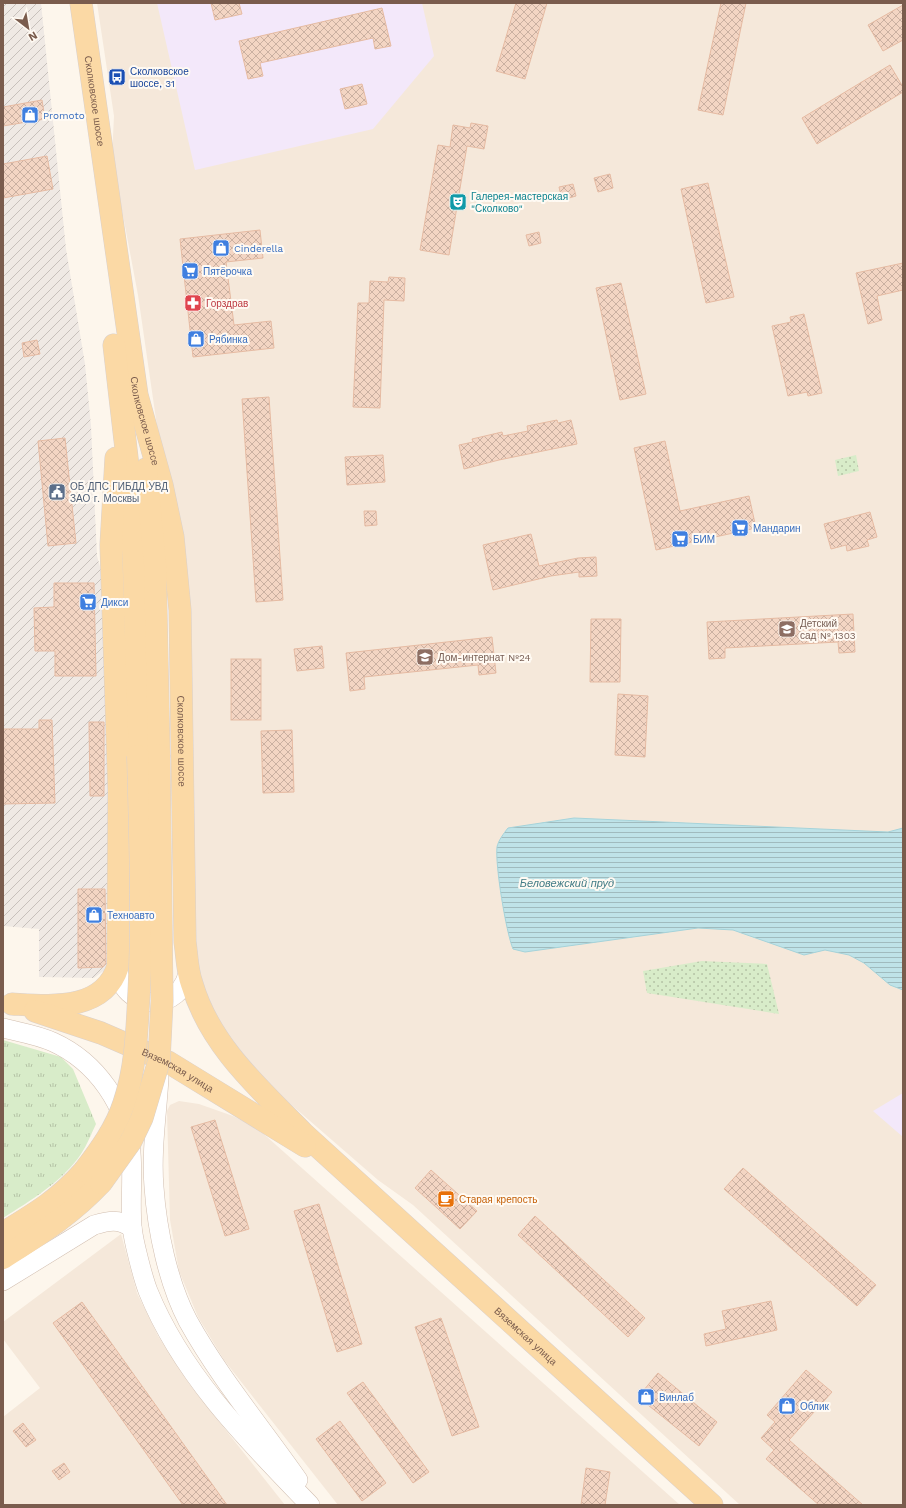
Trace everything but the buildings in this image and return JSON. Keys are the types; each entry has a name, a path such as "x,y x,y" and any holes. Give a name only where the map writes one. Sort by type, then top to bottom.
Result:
{"main road":[{"name":"Сколковское шоссе","path":"67,3 116,359"},
{"name":"Сколковское шоссе","path":"81,3 136,395 162,486 173,537 178,596 185,942 190,976"},
{"path":"3,1233 46,1207 66,1191 92,1177 131,1141 142,1118 159,1061 162,1001 149,755 134,568 129,475 116,359"},
{"path":"8,1003 54,1007 78,1003 96,994 110,982 118,966 119,790 111,545 116,450 116,359"},
{"path":"3,1258 61,1220 81,1204 117,1120 128,1090 135,1054 149,755 155,564 148,490 136,395"},
{"name":"Вяземская улица","path":"190,976 215,1034 227,1052 252,1081 339,1167 712,1505"},
{"name":"Вяземская улица","path":"8,1003 101,1033 168,1062 339,1167"}],"street":[{"path":"118,966 120,978 129,993 140,1000 152,1002 170,998 180,991 190,976"},
{"path":"3,1028 52,1042 78,1057 102,1079 118,1105 126,1126 131,1153 132,1228 147,1289 178,1352 256,1449 310,1505"},
{"path":"159,1061 154,1149 154,1187 168,1270 188,1320 204,1347 316,1505"},
{"path":"3,1281 94,1225 110,1221 119,1221 132,1228"}],"shaded area":[{"path":"3,3 41,3 66,249 85,364 91,426 97,556 108,595 110,966 94,978 39,977 39,929 3,926"},
{"path":"97,3 903,3 903,1505 740,1505 413,1205 378,1180 257,1075 217,1023 193,965 158,433 138,295 112,157 114,116"},
{"path":"157,3 422,3 434,56 373,129 195,170"},
{"path":"903,1093 903,1137 873,1111"},
{"path":"179,1101 199,1104 233,1116 257,1128 680,1505 338,1505 224,1360 198,1317 179,1271 170,1220 167,1111 170,1105"},
{"path":"121,1234 137,1293 158,1336 190,1385 285,1505 3,1505 3,1417 40,1388 3,1339 3,1322"}],"green space":[{"path":"856,455 859,471 838,476 835,460"},
{"path":"702,961 767,964 779,1014 647,993 643,971"},
{"path":"3,1040 61,1057 73,1069 96,1124 81,1154 74,1164 56,1182 3,1218"}],"water":[{"name":"Беловежский пруд","path":"574,818 888,832 903,828 903,990 890,985 864,963 849,955 825,950 804,955 733,930 698,928 525,952 513,949 504,914 499,883 497,847 499,842 508,828"}],"place":[{"name":"Сколковское шоссе, 31","path":"117,77"},
{"name":"Promoto","path":"30,115"},
{"name":"Галерея-мастерская \"Сколково\"","path":"458,202"},
{"name":"Cinderella","path":"221,248"},
{"name":"Пятёрочка","path":"190,271"},
{"name":"Горздрав","path":"193,303"},
{"name":"Рябинка","path":"196,339"},
{"name":"ОБ ДПС ГИБДД УВД ЗАО г. Москвы","path":"57,492"},
{"name":"Мандарин","path":"740,528"},
{"name":"БИМ","path":"680,539"},
{"name":"Дикси","path":"88,602"},
{"name":"Детский сад № 1303","path":"787,629"},
{"name":"Дом-интернат №24","path":"425,657"},
{"name":"Техноавто","path":"94,915"},
{"name":"Старая крепость","path":"446,1199"},
{"name":"Винлаб","path":"646,1397"},
{"name":"Облик","path":"787,1406"}]}
